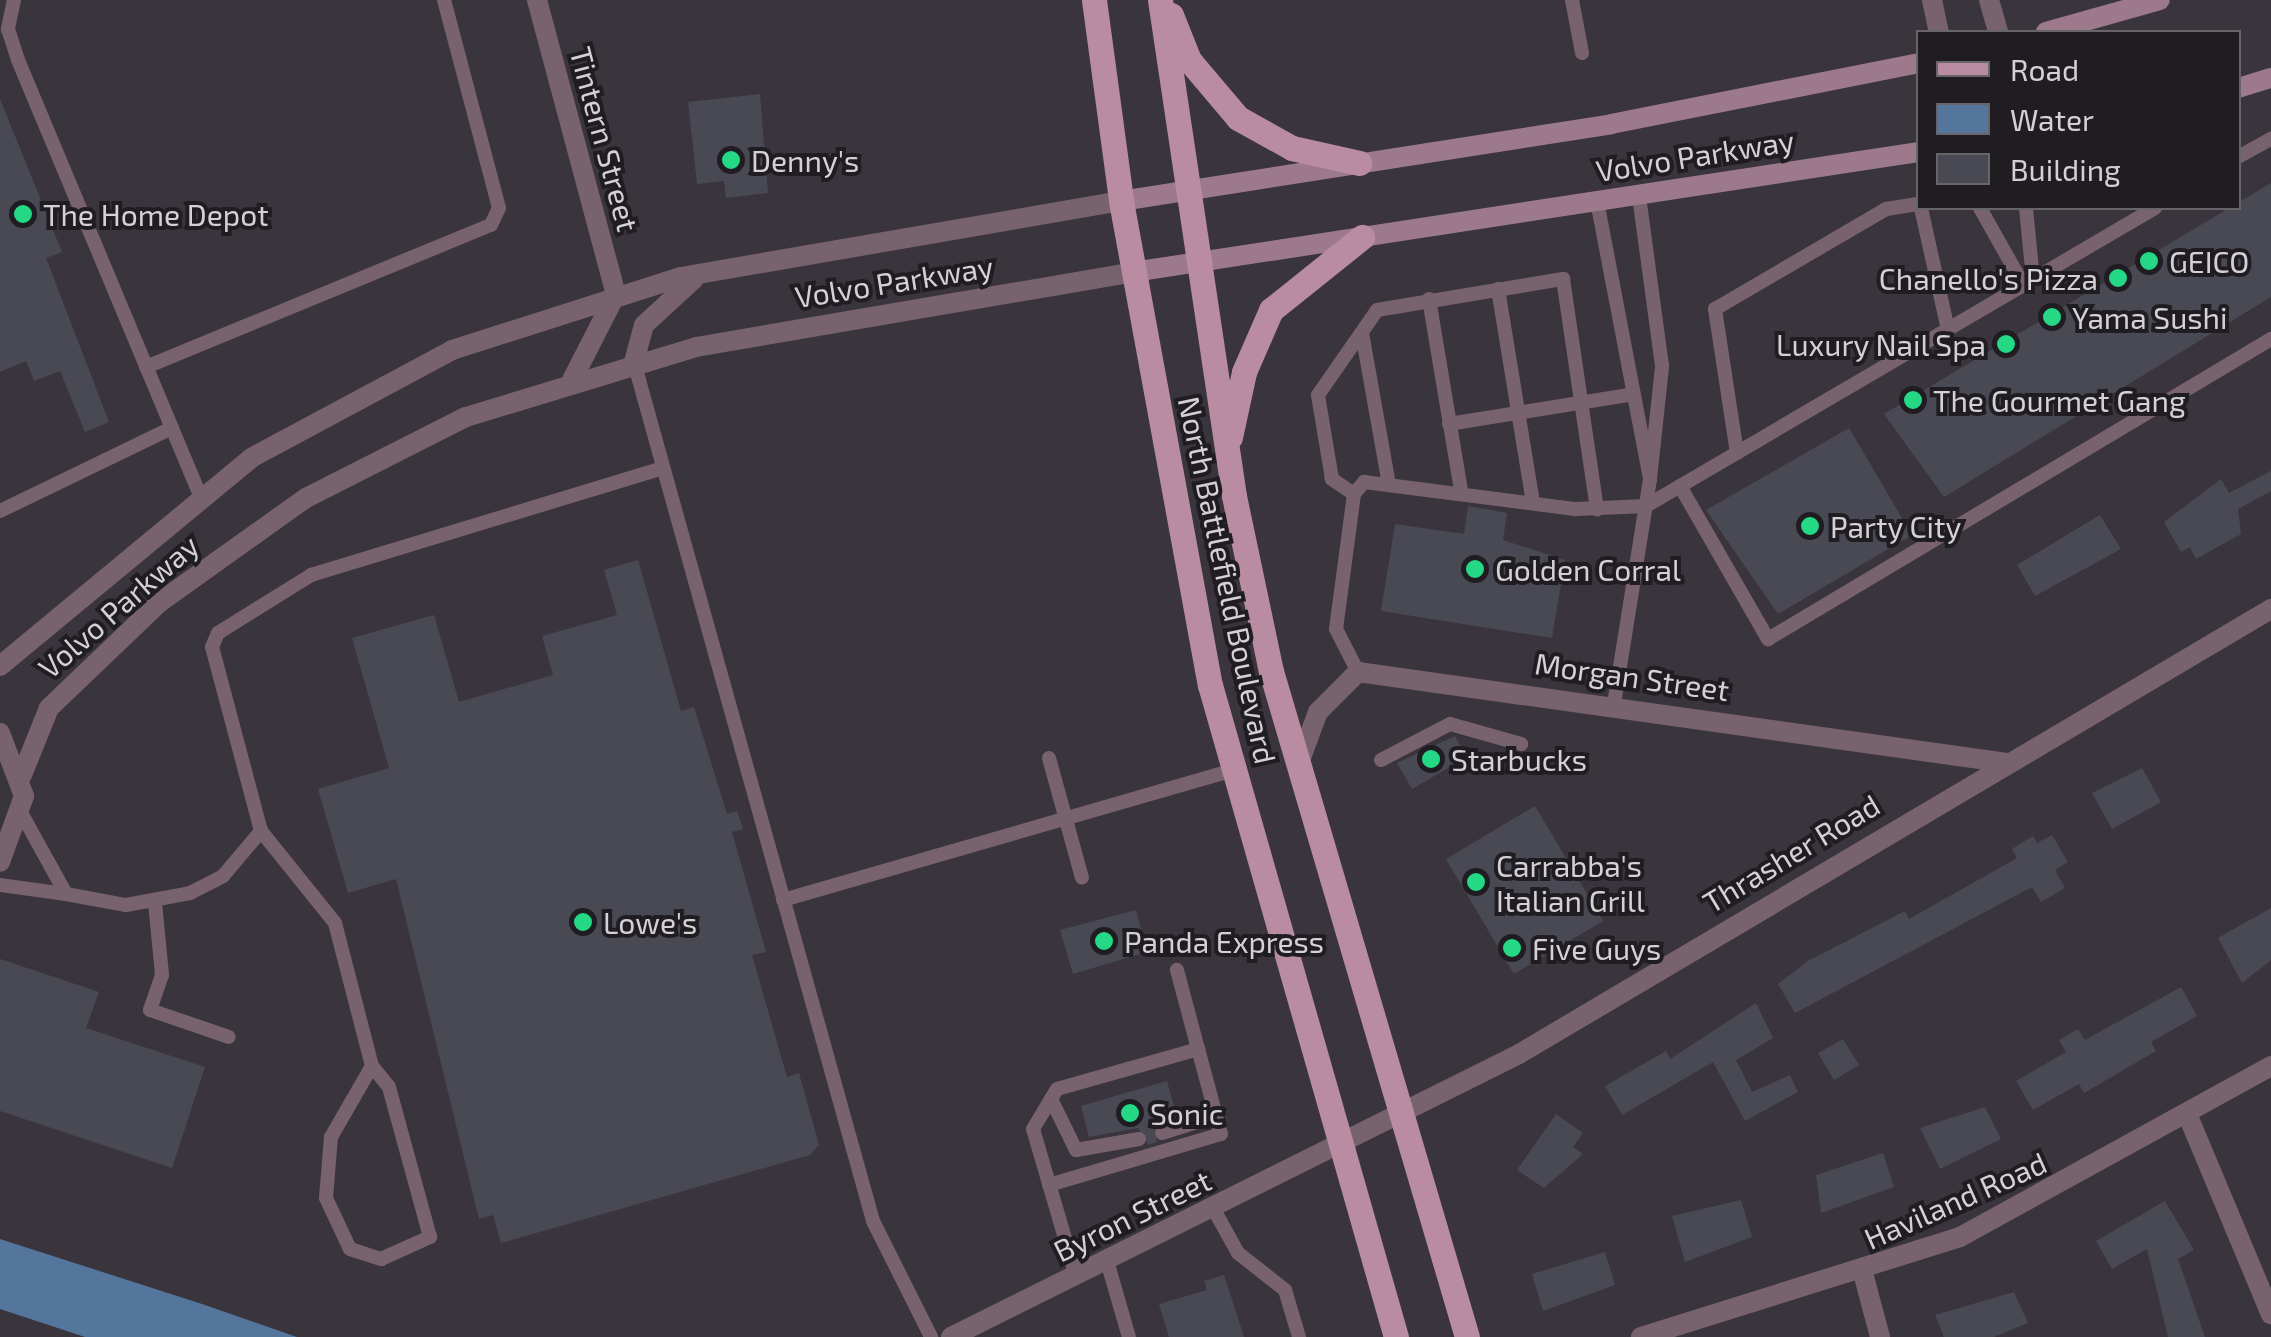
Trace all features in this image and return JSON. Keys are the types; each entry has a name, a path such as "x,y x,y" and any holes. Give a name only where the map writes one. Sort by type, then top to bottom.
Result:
{"main road":[{"name":"North Battlefield Boulevard","path":"1094,0 1120,201 1173,508 1234,770 1396,1337"},
{"name":"North Battlefield Boulevard","path":"1162,0 1185,190 1229,463 1299,764 1396,1118 1467,1337"},
{"path":"1162,0 1189,60 1238,118 1292,148 1358,163"},
{"path":"2053,30 2160,0"},
{"name":"Volvo Parkway","path":"1120,201 1358,163 1916,63"},
{"path":"2241,87 2271,78"},
{"name":"Volvo Parkway","path":"1133,272 1916,152"},
{"path":"1229,463 1244,372 1271,310 1362,237"}],"street":[{"name":"Tintern Street","path":"537,0 616,294"},
{"path":"1932,0 1939,30"},
{"path":"1990,0 1998,30"},
{"name":"Volvo Parkway","path":"0,666 200,495 372,386 616,294 704,273 1120,201"},
{"name":"Volvo Parkway","path":"0,862 22,816 22,775 49,708 87,665 230,548 384,455 572,380 634,362 1133,272"},
{"path":"634,362 653,312 704,273"},
{"path":"572,380 616,294"},
{"name":"Thrasher Road","path":"1340,1146 1396,1118 2271,610"},
{"path":"1299,764 1318,712 1358,672"},
{"name":"Morgan Street","path":"1358,672 1614,704 2006,762"},
{"name":"Volvo Parkway","path":"0,733 22,775"},
{"name":"Haviland Road","path":"1641,1337 1863,1273 1960,1237 2188,1116 2271,1066"},
{"path":"2188,1116 2271,1314"},
{"name":"Byron Street","path":"951,1337 1340,1146"},
{"path":"1863,1273 1880,1337"}],"lane":[{"path":"14,0 8,29 18,60 200,495"},
{"path":"146,367 491,225 500,208 444,0"},
{"path":"1572,0 1582,53"},
{"path":"2241,155 2271,139"},
{"path":"1614,704 1650,479 1662,366 1638,194"},
{"path":"1597,200 1650,479"},
{"path":"1737,452 1716,309 1886,209 1916,206"},
{"path":"1921,210 1948,330"},
{"path":"1981,210 2028,284"},
{"path":"2026,210 2028,284"},
{"path":"1358,672 1336,636 1354,494 1364,482 1388,478 1598,510 1646,506 2152,210"},
{"path":"1354,494 1332,479 1318,395 1383,307 1567,281 1598,510"},
{"path":"1498,289 1533,502"},
{"path":"1429,300 1460,490"},
{"path":"1362,334 1388,478"},
{"path":"1680,486 1768,639 2271,338"},
{"path":"634,362 873,1221 931,1337"},
{"path":"1450,424 1634,394"},
{"path":"0,511 172,428"},
{"path":"372,1066 330,1137 326,1198 350,1249 381,1259 430,1237 389,1087 372,1066 334,923 262,831 212,647 218,633 311,575 663,468"},
{"path":"1381,760 1450,724 1521,744"},
{"path":"1049,758 1082,878"},
{"path":"784,900 1234,770"},
{"path":"22,816 66,894"},
{"path":"0,885 155,902 223,876 262,831"},
{"path":"155,902 162,974 150,1010 229,1037"},
{"path":"1049,1185 1221,1134 1176,970"},
{"path":"1076,1276 1033,1129 1057,1089 1198,1049"},
{"path":"1051,1099 1076,1150 1139,1140"},
{"path":"1162,1132 1216,1116"},
{"path":"1214,1208 1238,1253 1284,1290 1299,1337"},
{"path":"1107,1260 1129,1337"}],"water":[{"path":"0,1239 297,1337 85,1337 0,1309"}],"building":[{"name":"Denny's","path":"760,94 768,193 726,198 724,181 697,184 688,102"},
{"name":"The Home Depot","path":"0,99 62,252 46,258 109,422 85,432 60,371 34,381 26,361 0,372"},
{"path":"2271,183 2271,297 1944,497 1884,414 2226,210 2241,210 2241,201"},
{"name":"Party City","path":"1849,428 1912,535 1778,614 1706,510"},
{"path":"2271,471 2271,491 2238,509 2241,534 2196,559 2190,547 2181,552 2164,522 2221,479 2229,493"},
{"name":"Golden Corral","path":"1468,506 1507,513 1503,540 1565,560 1552,638 1381,611 1395,524 1464,534"},
{"path":"2100,515 2121,549 2035,596 2017,565"},
{"name":"Lowe's","path":"638,560 681,711 694,707 727,814 737,811 743,829 732,832 766,952 752,955 787,1077 799,1073 819,1145 810,1155 501,1243 493,1215 479,1219 396,879 348,893 318,789 389,768 352,638 434,615 459,702 553,675 542,636 617,615 604,570"},
{"name":"Starbucks","path":"1455,736 1467,757 1412,789 1397,763"},
{"path":"2142,768 2161,802 2112,829 2092,793"},
{"path":"1535,806 1603,921 1514,974 1446,859"},
{"path":"2052,835 2068,862 2055,870 2065,888 2041,902 2032,887 1795,1013 1778,984 1808,961 1905,911 1909,919 2017,858 2012,849 2033,836 2037,843"},
{"path":"2271,908 2271,960 2242,983 2218,938"},
{"name":"Panda Express","path":"1136,910 1147,952 1073,974 1060,930"},
{"path":"0,959 99,992 86,1028 205,1067 172,1168 0,1111"},
{"path":"2181,987 2197,1016 2151,1042 2156,1051 2084,1093 2079,1084 2033,1110 2016,1081 2066,1052 2059,1040 2078,1029 2085,1040"},
{"path":"1756,1003 1773,1038 1736,1060 1752,1092 1790,1075 1798,1092 1745,1121 1713,1062 1622,1115 1605,1086 1666,1051 1670,1059"},
{"path":"1843,1039 1859,1065 1834,1080 1818,1053"},
{"name":"Sonic","path":"1167,1081 1177,1117 1154,1127 1157,1142 1148,1145 1138,1128 1089,1137 1081,1106"},
{"path":"1985,1107 2001,1139 1940,1169 1920,1128"},
{"path":"1556,1114 1583,1133 1573,1147 1583,1154 1544,1188 1517,1170"},
{"path":"1883,1153 1894,1187 1821,1213 1816,1175"},
{"path":"1741,1200 1752,1237 1685,1262 1672,1216"},
{"path":"2165,1201 2194,1250 2178,1259 2205,1337 2168,1337 2147,1249 2112,1269 2096,1241"},
{"path":"1605,1252 1615,1285 1543,1311 1532,1274"},
{"path":"1224,1275 1244,1337 1169,1337 1159,1304 1207,1290 1204,1281"},
{"path":"2014,1292 2028,1323 1994,1337 1944,1337 1935,1315"}],"place":[{"name":"Denny's","path":"731,160"},
{"name":"The Home Depot","path":"23,214"},
{"name":"GEICO","path":"2149,261"},
{"name":"Chanello's Pizza","path":"2118,278"},
{"name":"Yama Sushi","path":"2052,317"},
{"name":"Luxury Nail Spa","path":"2006,344"},
{"name":"The Gourmet Gang","path":"1913,400"},
{"name":"Party City","path":"1810,526"},
{"name":"Golden Corral","path":"1475,569"},
{"name":"Starbucks","path":"1431,759"},
{"name":"Carrabba's Italian Grill","path":"1476,882"},
{"name":"Lowe's","path":"583,922"},
{"name":"Panda Express","path":"1104,941"},
{"name":"Five Guys","path":"1512,948"},
{"name":"Sonic","path":"1130,1113"}]}
